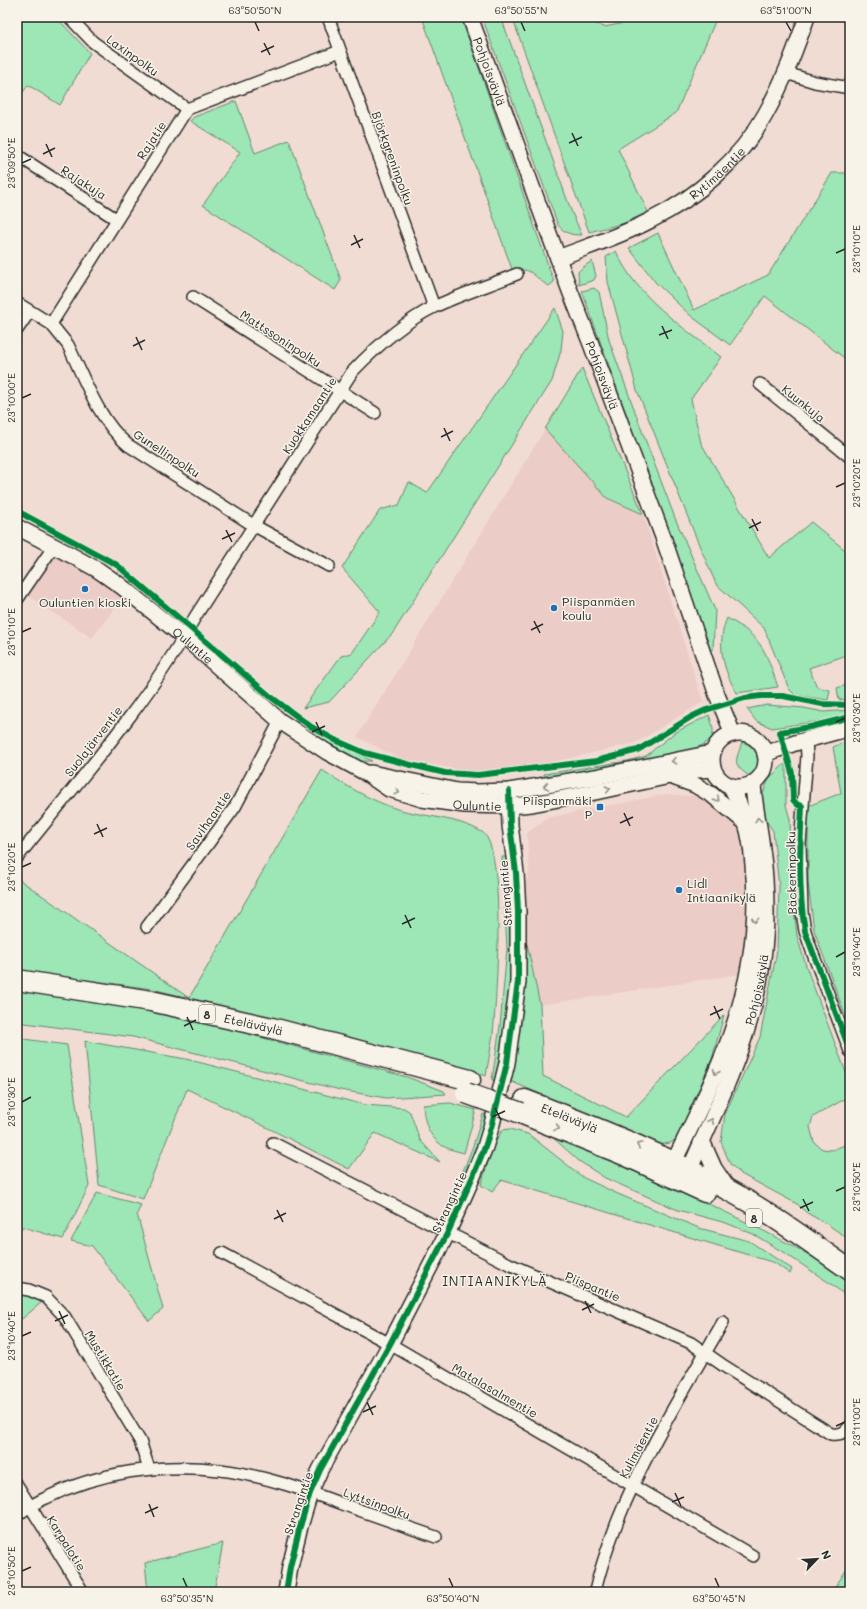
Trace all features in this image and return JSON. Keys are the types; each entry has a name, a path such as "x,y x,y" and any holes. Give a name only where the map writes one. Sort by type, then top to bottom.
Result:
{"highway":[{"name":"Eteläväylä","path":"17,980 150,1001 272,1028 394,1061 523,1107 612,1134 679,1172"},
{"name":"8","path":"679,1172 729,1190 791,1228 845,1266"},
{"name":"8","path":"679,1172 845,1266"}],"main road":[{"name":"Pohjoisväylä","path":"470,17 558,258 663,537 717,695 733,734"},
{"name":"Rytimäentie","path":"558,258 650,221 671,209 715,177 728,165 752,136 765,115 786,73 807,17"},
{"name":"Ouluntie","path":"17,527 98,570 121,586 184,637 280,722 327,752 364,772 389,789 422,799 471,806 510,806 532,804 698,770 713,769"},
{"path":"765,754 806,740 850,728"},
{"path":"744,733 752,736 762,746 765,754 766,762 760,778 746,787 731,786 720,780 713,769 712,754 720,740 733,734 744,733"},
{"name":"Ouluntie","path":"364,772 457,791 509,791 588,779 712,754"},
{"path":"670,776 712,795 747,824"},
{"name":"Pohjoisväylä","path":"679,1172 702,1141 742,1048 754,1006 762,964 766,915 766,887 753,783"},
{"name":"Pohjoisväylä","path":"679,1172 733,1029 744,991 752,946 755,915 754,873 751,843 747,824 731,786"},
{"name":"Strangintie","path":"286,1592 298,1530 310,1492 320,1470 390,1344 448,1232 474,1176 485,1147 507,1063 515,1014 518,982 518,912 516,873 510,825 509,791"},
{"path":"702,1141 714,1168 729,1190"}],"street":[{"name":"Laxinpolku","path":"68,17 93,42 187,109"},
{"name":"Björkgreninpolku","path":"328,17 434,307"},
{"path":"187,109 340,51"},
{"path":"786,73 792,76 850,88"},
{"name":"Rajatie","path":"51,324 187,109"},
{"name":"Rajakuja","path":"17,155 116,219"},
{"name":"Kuokkamaantie","path":"184,637 253,525 352,372 372,351 415,318 434,307 517,274"},
{"name":"Mattssoninpolku","path":"193,297 375,413"},
{"name":"Gunellinpolku","path":"17,303 51,324 68,344 101,413 110,427 128,445 253,525 329,566"},
{"path":"17,330 30,311"},
{"name":"Kuunkuja","path":"760,384 850,457"},
{"path":"17,600 54,546"},
{"name":"Suolajärventie","path":"17,858 135,709 184,637"},
{"name":"Savihaantie","path":"147,927 235,807 280,722"},
{"name":"Bäckeninpolku","path":"806,740 807,756 800,844 802,912 805,931 850,1051"},
{"name":"Piispantie","path":"273,1142 509,1264 691,1342 831,1434 840,1435 850,1426"},
{"name":"Matalasalmentie","path":"222,1253 390,1344 753,1556"},
{"name":"Mustikkatie","path":"17,1288 29,1290 46,1297 65,1317 140,1441 149,1469"},
{"name":"Kulimäentie","path":"595,1592 598,1575 632,1485 646,1457 723,1322"},
{"name":"Lyttsinpolku","path":"17,1515 45,1498 90,1481 116,1474 149,1469 196,1468 219,1470 272,1481 310,1492 436,1538"},
{"path":"17,1486 30,1507"},
{"name":"Karpalotie","path":"30,1507 83,1592"}],"shaded area":[{"name":"Piispanmäen koulu","path":"545,429 607,498 643,514 703,702 635,743 541,765 470,772 399,758 357,737"},
{"path":"56,554 98,579 122,598 92,638 27,595"},
{"path":"667,794 688,796 702,794 726,811 740,832 744,871 746,939 740,974 540,1005 527,944 524,893 529,871 527,833 545,819 551,817"}],"green space":[{"path":"17,17 56,17 90,53 60,105 28,85 17,101"},
{"path":"422,17 461,17 554,282 549,286 529,271 519,270 513,272"},
{"path":"482,17 501,17 572,213 582,235 569,233 558,225"},
{"path":"512,17 581,17 604,27 650,17 717,17 676,113 618,149 649,214 629,222 589,232"},
{"path":"236,101 255,153 289,140 341,280 335,290 203,205 240,152 190,121 194,117"},
{"path":"832,173 850,173 850,359 848,361 765,296 730,345 691,316 656,283 629,248 658,233 694,310 768,275"},
{"path":"616,251 625,268 648,297 676,322 721,357 691,399 701,443 769,558 811,522 850,554 850,654 809,668 817,687 830,690 828,700 795,695 789,689 764,628 716,584 637,390 608,282 606,257"},
{"path":"592,261 596,276 594,280 579,285 578,272"},
{"path":"594,288 599,292 609,340 645,439 675,518 715,610 713,650 709,650 692,597 582,291"},
{"path":"555,308 563,331 561,350 552,381 393,633 329,702 303,708 341,656 352,653 380,612 342,568 380,510 399,505 409,482 427,493"},
{"path":"582,368 643,514 607,498 545,429"},
{"path":"727,618 739,625 756,639 766,654 778,687 737,693 728,675 723,657 722,637"},
{"path":"850,684 850,699 839,700 837,688"},
{"path":"767,705 804,708 824,712 849,710 850,714 820,721 772,728 756,721 747,709"},
{"path":"709,715 713,729 711,738 704,744 691,750 544,780 544,774 627,761 646,756 674,733"},
{"path":"309,729 372,761 357,761 307,731"},
{"path":"850,740 850,1029 814,930 808,883 808,806 841,793 833,747"},
{"path":"742,742 748,744 756,752 758,757 755,773 750,777 740,769 737,762"},
{"path":"786,763 786,805 790,819 792,887 797,936 807,969 850,1083 850,1096 813,1117 810,1127 814,1142 822,1149 832,1150 850,1143 850,1240 827,1224 807,1213 797,1204 741,1174 730,1164 721,1142 725,1114 760,1037 777,950 779,887 773,831 764,818 761,799 769,778"},
{"path":"322,770 358,792 397,809 451,820 472,827 482,832 490,844 495,866 498,927 493,1034 486,1076 472,1070 440,1063 357,1039 152,989 17,970 17,878 189,998"},
{"path":"502,857 507,857 511,897 511,983 498,1081 492,1080 500,1026 507,948"},
{"path":"527,944 540,1005 543,1076 626,1117 724,1015 712,1059 677,1139 670,1143 659,1145 510,1081 521,1024"},
{"path":"17,988 197,1020 407,1077 444,1091 446,1094 386,1098 340,1090 133,1037 17,1022"},
{"path":"17,1038 67,1045 89,1186 63,1239 23,1227 17,1229"},
{"path":"85,1041 186,1059 365,1105 404,1108 410,1112 420,1140 440,1162 375,1133 349,1169 187,1089 143,1199 99,1185"},
{"path":"450,1103 476,1110 464,1153 443,1146 438,1142 430,1133 424,1117 423,1105"},
{"path":"483,1114 488,1115 478,1150 447,1217 445,1216 473,1146"},
{"path":"510,1129 528,1134 584,1178 618,1194 699,1228 749,1241 792,1269 790,1274 775,1263 501,1180 492,1192 481,1185 491,1152 502,1130"},
{"path":"550,1135 673,1187 815,1258 850,1280 850,1299 831,1284 753,1234 726,1223 678,1210 605,1178 579,1161"},
{"path":"97,1193 141,1205 137,1214 163,1309 149,1321 92,1246 71,1241"},
{"path":"17,1291 24,1292 42,1302 17,1323"},
{"path":"223,1543 214,1592 148,1592 145,1563"},
{"path":"850,1564 850,1592 832,1592"}],"cycle path":[{"path":"17,511 117,565 271,697 310,726 335,740 365,753 445,773 478,775 596,761 638,750 691,717 706,710 745,698 783,696 822,704 850,705"},
{"path":"850,717 810,727 780,732 792,773 793,800 798,805 802,806 800,884 805,931 850,1051"},
{"path":"286,1592 290,1567 299,1530 310,1493 320,1470 390,1344 448,1232 485,1147 492,1124 507,1063 518,982 518,912 516,873 510,825 509,791"}],"place":[{"name":"Ouluntien kioski","path":"85,589"},
{"name":"Piispanmäen koulu","path":"554,608"},
{"name":"Piispanmäki P","path":"600,807"},
{"name":"Lidl Intiaanikylä","path":"679,890"}],"district":[{"name":"INTIAANIKYLÄ","path":"495,1280"}]}
